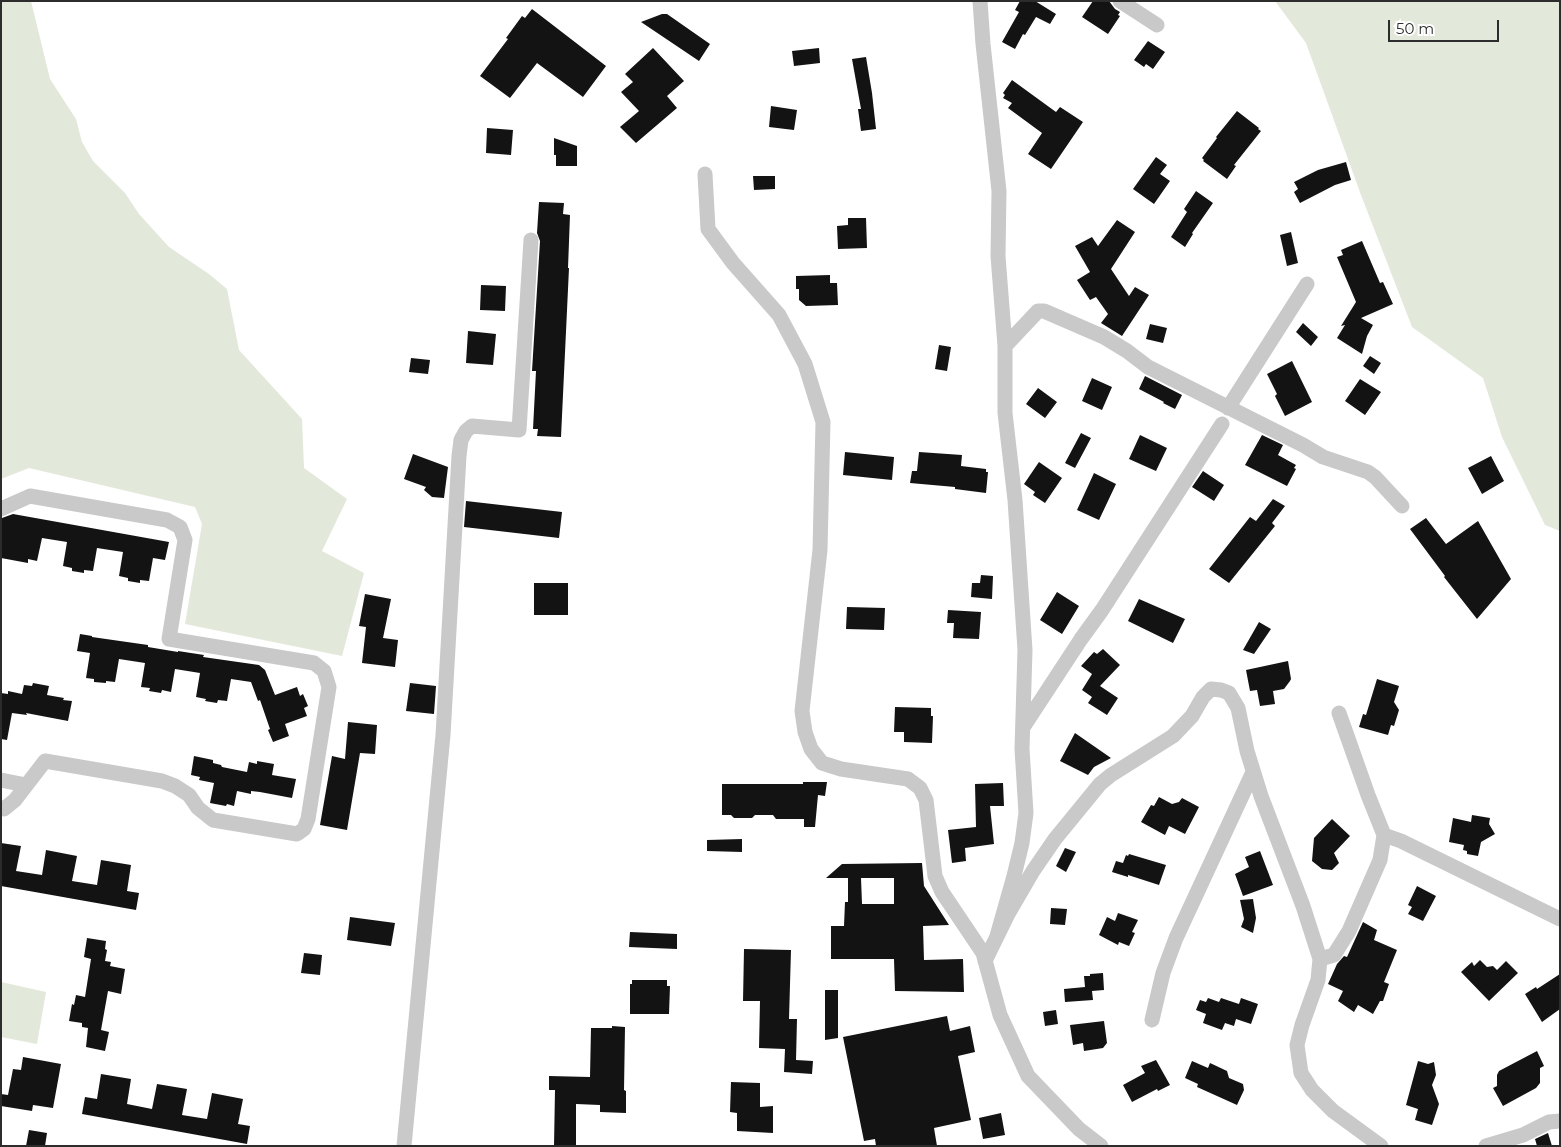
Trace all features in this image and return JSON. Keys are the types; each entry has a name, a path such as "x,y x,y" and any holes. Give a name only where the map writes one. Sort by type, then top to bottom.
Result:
{"street":[{"path":"980,1 999,191 998,256 1005,346 1005,412 1015,500 1025,650 1022,749 1026,813 1014,876 997,936"},
{"path":"1120,1 1156,25"},
{"path":"706,174 708,229 733,262 779,315 805,364 823,422 820,550 802,711 805,732 811,749 822,763 842,770 908,779 920,788 926,800 935,876 942,892 983,953 1000,1015 1028,1076 1079,1129 1101,1146"},
{"path":"404,1146 443,736 461,440 466,431 472,426 519,430 531,240"},
{"path":"1228,408 1307,284"},
{"path":"1005,346 1038,311 1044,310 1104,337 1148,367 1304,445 1323,457 1368,472 1402,506"},
{"path":"1023,728 1222,424"},
{"path":"1,508 30,496 167,520 180,527 185,540 169,639 314,663 324,671 329,687 308,819 304,829 297,834 213,820 198,808 189,795 175,786 162,781 45,761 16,800 4,809 1,808"},
{"path":"985,961 1008,914 1033,871 1055,839 1100,784 1173,736 1192,716 1203,697 1211,689 1229,693 1238,708 1246,751 1274,832 1303,906 1320,959 1318,980 1297,1045 1301,1073 1312,1090 1334,1111 1381,1146"},
{"path":"1320,959 1334,955 1350,931 1380,860 1384,835 1339,714"},
{"path":"1152,1020 1163,973 1176,938 1253,772"},
{"path":"1,780 26,785"},
{"path":"1384,835 1560,919"},
{"path":"1486,1146 1523,1135 1549,1122 1560,1122"}],"shaded area":[{"path":"1,1 31,1 50,79 76,119 82,142 93,161 125,193 139,214 169,247 209,274 227,289 239,350 302,419 304,468 347,499 322,551 364,573 342,656 185,624 202,524 195,507 29,468 1,479"},
{"path":"1275,1 1560,1 1560,531 1545,525 1502,437 1483,378 1412,327 1361,195 1306,43"},
{"path":"1,982 46,992 37,1044 1,1037"}],"building":[{"path":"1020,1 1035,1 1056,14 1050,24 1036,17 1025,35 1023,34 1015,49 1002,42 1019,12 1015,10"},
{"path":"1093,1 1109,1 1120,12 1118,15 1120,16 1108,34 1082,17"},
{"path":"532,9 606,66 583,97 537,63 510,98 480,76 508,39 506,38 522,16 525,18"},
{"path":"667,14 710,44 699,61 641,22"},
{"path":"1148,41 1165,52 1153,69 1146,64 1144,67 1134,60"},
{"path":"653,48 684,81 667,96 677,108 636,143 620,127 639,111 621,92 633,82 625,74"},
{"path":"819,48 820,63 794,66 792,51"},
{"path":"866,57 876,129 861,131 858,109 861,109 852,59"},
{"path":"1012,80 1056,112 1060,107 1083,122 1051,169 1028,154 1042,133 1008,108 1012,103 1003,98 1005,95 1003,93"},
{"path":"771,106 797,110 794,130 769,127"},
{"path":"1237,111 1261,131 1234,165 1236,166 1227,179 1203,161 1202,158"},
{"path":"487,128 513,130 511,155 486,153"},
{"path":"554,138 577,146 577,166 556,166"},
{"path":"1156,157 1167,165 1160,174 1170,181 1154,204 1133,189"},
{"path":"1346,162 1351,180 1335,185 1300,203 1294,192 1298,189 1294,182 1318,170"},
{"path":"753,176 775,176 775,189 754,190"},
{"path":"1196,191 1213,203 1192,233 1185,247 1171,237 1187,212 1184,209"},
{"path":"539,202 564,203 563,214 570,215 561,437 537,436 538,429 533,429 536,371 532,371 540,241 537,233"},
{"path":"848,218 866,218 867,248 838,249 837,226 848,225"},
{"path":"1117,220 1135,232 1111,269 1129,296 1135,287 1149,295 1122,336 1101,323 1108,314 1096,297 1090,300 1077,280 1090,272 1075,246 1092,237 1098,246"},
{"path":"1291,232 1298,263 1287,266 1280,235"},
{"path":"1362,241 1380,283 1383,282 1393,304 1361,318 1373,325 1367,336 1362,354 1337,338 1345,325 1341,326 1356,302 1337,257 1343,255 1341,250"},
{"path":"830,275 830,283 837,283 838,305 806,306 799,300 799,289 796,289 796,276"},
{"path":"481,285 506,286 505,311 480,310"},
{"path":"1303,323 1318,337 1311,346 1296,332"},
{"path":"1150,324 1167,328 1163,343 1146,339"},
{"path":"468,331 496,334 493,365 466,363"},
{"path":"939,345 951,347 947,371 935,369"},
{"path":"1370,356 1381,363 1374,374 1363,366"},
{"path":"411,358 430,360 428,374 409,372"},
{"path":"1292,361 1312,402 1285,416 1267,374"},
{"path":"1145,376 1182,395 1175,409 1139,389"},
{"path":"1092,378 1112,387 1102,410 1082,401"},
{"path":"1360,379 1381,392 1365,415 1345,401"},
{"path":"1038,388 1057,402 1045,418 1026,404"},
{"path":"1081,433 1091,438 1075,468 1065,463"},
{"path":"1140,435 1167,448 1156,471 1129,459"},
{"path":"1262,435 1283,445 1278,455 1296,465 1294,468 1296,469 1287,486 1245,465"},
{"path":"845,452 894,457 892,480 843,475"},
{"path":"919,452 962,455 961,466 986,469 986,472 988,472 986,493 955,489 955,487 910,483 912,471 917,471"},
{"path":"413,454 448,467 444,498 432,497 424,490 426,487 404,479"},
{"path":"1491,456 1504,481 1482,494 1468,468"},
{"path":"1039,462 1062,478 1045,503 1033,495 1035,492 1024,484"},
{"path":"1203,471 1224,485 1214,501 1192,487"},
{"path":"1094,473 1116,484 1099,520 1077,510"},
{"path":"1273,499 1285,506 1272,523 1275,526 1229,583 1209,569 1250,517 1256,521"},
{"path":"466,501 562,512 559,538 464,527"},
{"path":"13,514 169,542 165,560 153,558 149,581 140,580 140,583 128,581 128,578 119,576 123,552 97,548 93,571 84,570 84,573 72,571 72,568 63,566 67,542 42,538 37,561 28,559 28,563 1,558 2,518"},
{"path":"1426,518 1446,544 1478,521 1511,579 1477,619 1410,529"},
{"path":"981,575 993,576 992,599 971,597 972,583 980,583"},
{"path":"534,583 568,583 568,615 534,615"},
{"path":"1057,592 1079,606 1062,634 1040,620"},
{"path":"365,594 391,599 383,638 398,640 395,667 362,663 366,627 359,626"},
{"path":"1139,599 1185,619 1173,643 1128,621"},
{"path":"847,607 885,608 884,630 846,629"},
{"path":"948,610 981,612 979,639 953,638 954,623 947,623"},
{"path":"1259,622 1271,629 1254,654 1243,650"},
{"path":"80,634 204,655 203,657 259,665 265,670 275,695 297,687 300,696 303,694 308,706 304,708 307,716 285,724 289,736 273,742 260,700 258,701 251,682 231,679 227,701 218,700 217,703 205,701 206,699 196,697 200,673 175,669 171,692 162,690 161,693 149,691 150,688 141,687 145,663 119,659 115,682 94,682 94,679 86,678 90,653 77,651"},
{"path":"1103,649 1120,665 1100,686 1118,698 1107,715 1088,703 1092,697 1082,690 1092,674 1081,666 1094,652 1097,654"},
{"path":"1288,661 1290,681 1284,689 1273,691 1275,704 1260,706 1257,690 1250,691 1246,670"},
{"path":"1377,679 1399,686 1394,702 1399,710 1394,726 1391,725 1388,735 1359,727 1363,714 1366,715"},
{"path":"33,683 49,686 47,695 72,701 68,721 26,713 27,715 12,713 7,740 1,739 1,693 8,694 8,691 22,694 24,685 32,686"},
{"path":"410,683 436,686 434,714 406,711"},
{"path":"895,707 931,708 931,716 933,716 932,743 904,742 904,732 894,732"},
{"path":"348,722 377,725 375,754 360,753 347,830 320,825 332,756 345,759"},
{"path":"1075,733 1111,758 1094,767 1088,775 1060,761"},
{"path":"194,756 213,760 213,763 222,767 247,772 249,762 257,764 257,761 274,764 272,775 296,779 292,798 260,792 251,791 251,794 237,791 234,806 210,803 214,783 199,780 200,777 191,775"},
{"path":"803,782 827,782 825,796 818,795 815,827 804,827 804,819 776,819 773,815 734,818 731,815 722,815 722,784 803,784"},
{"path":"1003,783 1004,806 990,806 994,844 965,848 966,861 952,863 948,830 976,827 975,784"},
{"path":"1159,797 1172,804 1179,802 1182,798 1199,807 1185,834 1169,826 1165,835 1141,822 1151,805 1154,806"},
{"path":"1472,815 1490,818 1489,824 1495,834 1481,842 1478,856 1467,854 1467,851 1463,850 1464,845 1449,842 1453,818 1471,822"},
{"path":"1332,819 1350,836 1334,853 1339,863 1332,870 1322,869 1312,861 1314,838"},
{"path":"742,839 742,852 707,851 707,840"},
{"path":"1,843 21,846 16,871 42,875 46,850 77,856 72,881 97,885 101,860 131,865 127,891 139,893 136,910 1,886"},
{"path":"1065,848 1076,852 1066,872 1056,866"},
{"path":"1260,851 1273,885 1243,896 1235,874 1249,867 1245,857"},
{"path":"1129,854 1166,865 1159,885 1112,872 1116,861 1123,863 1126,855 1128,856"},
{"path":"922,863 924,886 949,925 923,926 924,960 963,959 964,992 895,991 894,959 831,959 831,926 844,926 845,902 848,902 848,878 826,878 842,864","holes":["861,878 894,878 894,904 862,904"]},
{"path":"1417,886 1436,896 1423,921 1408,914 1412,907 1408,905"},
{"path":"1253,899 1256,918 1253,933 1241,927 1244,919 1240,900"},
{"path":"1051,908 1067,909 1065,925 1050,924"},
{"path":"1118,913 1138,920 1132,932 1135,933 1129,946 1119,942 1118,945 1099,935 1107,917 1115,921"},
{"path":"350,917 395,923 391,946 347,940"},
{"path":"1363,922 1377,930 1374,940 1397,950 1384,982 1389,984 1383,1001 1380,1001 1373,1014 1358,1005 1354,1012 1338,1001 1343,991 1328,984 1337,964 1344,956 1347,957"},
{"path":"630,932 677,934 677,949 629,947"},
{"path":"87,938 106,941 105,961 111,962 110,966 125,969 121,994 108,991 101,1030 109,1032 105,1051 86,1047 88,1028 82,1027 82,1023 69,1021 72,1004 74,1005 76,995 85,997 91,959 84,957"},
{"path":"744,949 791,950 789,1019 797,1019 796,1060 813,1061 812,1074 784,1072 785,1049 759,1048 760,1001 743,1001"},
{"path":"304,953 322,955 320,975 301,973"},
{"path":"1480,960 1487,967 1493,966 1497,970 1506,961 1518,973 1489,1001 1461,972 1472,962 1474,966"},
{"path":"1103,973 1104,990 1092,991 1093,1000 1065,1002 1064,989 1085,987 1084,976"},
{"path":"1560,974 1560,1009 1542,1022 1525,994 1536,987 1537,989"},
{"path":"632,980 667,980 667,986 670,986 669,1014 630,1014 630,984 632,984"},
{"path":"825,990 838,990 838,1038 825,1040"},
{"path":"1208,998 1219,1002 1221,998 1239,1004 1241,998 1258,1004 1251,1024 1236,1019 1234,1026 1225,1023 1222,1030 1203,1023 1206,1014 1196,1010 1200,1000 1206,1002"},
{"path":"1056,1010 1058,1024 1045,1026 1043,1012"},
{"path":"947,1016 950,1031 970,1026 975,1052 958,1056 971,1120 934,1128 937,1146 876,1146 875,1139 864,1141 843,1037"},
{"path":"1104,1021 1107,1043 1103,1048 1084,1051 1083,1043 1073,1045 1070,1025"},
{"path":"612,1026 625,1027 624,1090 626,1091 626,1113 600,1112 600,1105 576,1104 576,1146 554,1146 555,1090 549,1090 549,1076 590,1077 591,1028 612,1028"},
{"path":"1537,1051 1544,1066 1540,1068 1540,1083 1536,1088 1503,1106 1493,1088 1497,1086 1499,1071"},
{"path":"23,1057 61,1064 53,1108 33,1105 32,1111 1,1106 1,1094 8,1095 13,1069 21,1070"},
{"path":"1156,1060 1170,1085 1158,1091 1157,1089 1132,1102 1123,1085 1145,1073 1141,1066"},
{"path":"1192,1061 1208,1068 1210,1063 1227,1071 1229,1078 1243,1084 1244,1090 1237,1105 1197,1087 1198,1084 1185,1078"},
{"path":"1418,1061 1428,1064 1434,1062 1436,1075 1432,1085 1439,1104 1432,1125 1415,1120 1418,1109 1406,1105"},
{"path":"101,1074 131,1079 127,1104 152,1109 157,1084 187,1089 182,1115 207,1119 212,1093 243,1099 238,1124 250,1126 247,1144 82,1114 85,1097 97,1099"},
{"path":"731,1082 760,1083 760,1107 773,1106 773,1133 737,1131 737,1113 730,1112"},
{"path":"1001,1113 1005,1135 983,1139 979,1118"},
{"path":"29,1130 47,1133 45,1146 26,1146"},
{"path":"1548,1133 1552,1146 1537,1146 1535,1139"}]}
